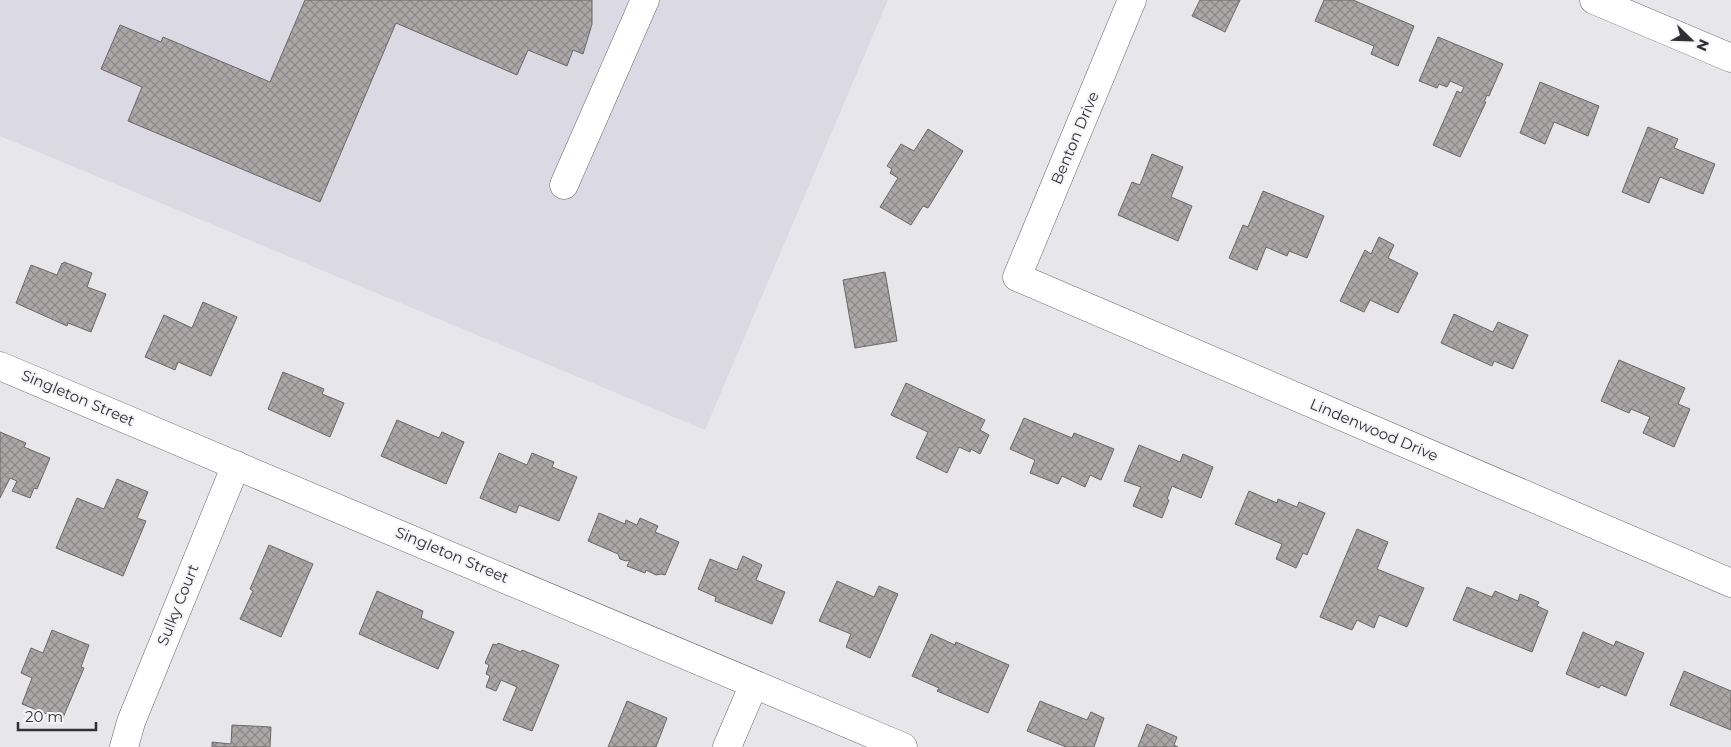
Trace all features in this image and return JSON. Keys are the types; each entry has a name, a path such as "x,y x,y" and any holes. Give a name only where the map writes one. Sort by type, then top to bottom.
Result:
{"street":[{"path":"564,185 645,0"},
{"name":"Benton Drive","path":"1017,277 1132,0"},
{"path":"1594,0 1731,58"},
{"name":"Lindenwood Drive","path":"1017,277 1731,584"},
{"name":"Singleton Street","path":"0,366 903,747"},
{"name":"Sulky Court","path":"124,747 130,722 236,465"},
{"path":"727,747 754,684"}],"shaded area":[{"path":"0,0 888,0 705,430 0,136"}],"building":[{"path":"305,0 592,0 592,24 583,54 573,50 567,66 528,50 517,75 396,23 320,202 128,121 142,87 101,69 120,25 161,42 163,37 270,82"},
{"path":"1200,0 1240,0 1225,32 1192,16"},
{"path":"1324,0 1353,0 1414,26 1398,66 1371,54 1374,46 1315,21"},
{"path":"1438,37 1503,64 1489,96 1487,95 1484,102 1486,102 1460,157 1433,145 1457,91 1461,93 1464,87 1450,81 1447,87 1439,84 1437,88 1419,81"},
{"path":"1540,82 1599,106 1588,136 1554,122 1545,144 1520,133"},
{"path":"1648,127 1678,139 1674,148 1715,164 1703,194 1660,177 1649,203 1622,192"},
{"path":"928,129 963,151 928,208 923,206 911,225 880,207 898,178 890,173 892,169 887,166 901,144 914,151"},
{"path":"1152,154 1183,167 1171,197 1192,206 1178,241 1118,215 1132,182 1140,185"},
{"path":"1263,191 1324,216 1307,258 1289,251 1287,256 1266,247 1257,270 1229,258 1243,225 1248,227"},
{"path":"1379,237 1394,245 1388,258 1418,273 1398,313 1370,300 1364,312 1340,301 1365,250 1371,254"},
{"path":"64,262 92,273 87,287 106,294 91,332 68,323 67,326 16,303 31,265 57,275"},
{"path":"885,272 897,341 855,348 843,280"},
{"path":"203,302 237,317 211,376 178,362 175,370 145,357 164,315 192,328"},
{"path":"1454,314 1493,332 1498,322 1528,335 1513,369 1494,361 1492,366 1441,343"},
{"path":"1619,360 1685,388 1678,404 1690,409 1674,447 1643,433 1650,417 1631,409 1629,413 1601,401"},
{"path":"283,372 324,389 322,394 344,403 330,437 268,409"},
{"path":"906,383 985,420 980,430 989,435 980,454 971,449 970,452 959,447 947,473 916,458 928,432 891,415"},
{"path":"1024,418 1072,438 1074,433 1114,449 1101,480 1090,475 1085,487 1062,476 1058,484 1030,473 1035,460 1010,449"},
{"path":"397,420 439,438 442,432 464,442 446,484 381,456"},
{"path":"0,432 26,443 24,447 50,458 37,489 34,488 30,498 12,491 17,481 10,478 0,498"},
{"path":"1139,445 1180,462 1183,454 1213,467 1201,498 1172,486 1162,518 1133,506 1141,487 1124,481"},
{"path":"499,453 527,465 532,453 554,462 552,467 577,477 559,521 519,505 516,513 480,498"},
{"path":"117,479 148,492 137,518 146,521 123,576 56,548 77,498 104,509"},
{"path":"1249,491 1277,503 1278,499 1297,507 1299,502 1325,513 1307,555 1303,553 1296,568 1276,559 1282,544 1235,524"},
{"path":"599,513 625,524 626,520 637,525 640,518 658,526 655,532 679,542 665,575 656,575 646,570 645,573 627,566 630,560 620,559 618,554 588,541"},
{"path":"1357,529 1388,542 1377,569 1424,588 1407,627 1379,615 1374,628 1357,620 1352,630 1320,617"},
{"path":"269,545 313,564 281,637 240,619 253,591 250,589"},
{"path":"743,556 762,565 756,580 785,592 772,624 715,601 716,597 698,589 710,559 737,570"},
{"path":"837,581 874,597 879,586 898,594 870,658 846,647 851,634 819,621"},
{"path":"1467,587 1492,597 1495,591 1518,601 1520,594 1539,602 1537,606 1548,611 1532,652 1453,620"},
{"path":"377,591 423,611 421,618 454,632 438,669 359,634"},
{"path":"52,630 89,645 81,667 84,668 62,720 22,704 32,678 21,673 31,648 43,653"},
{"path":"1583,632 1614,646 1616,641 1644,653 1626,696 1601,685 1599,688 1566,674"},
{"path":"931,634 955,645 956,642 1009,665 988,713 937,691 939,688 912,676"},
{"path":"498,643 521,652 522,650 559,665 532,731 503,720 517,687 501,680 496,691 486,687 490,676 486,674 489,665 485,663 493,644 497,645"},
{"path":"1684,671 1731,691 1731,730 1670,705"},
{"path":"627,701 667,718 656,747 608,747"},
{"path":"1040,701 1087,720 1091,712 1104,718 1094,747 1066,747 1027,731"},
{"path":"1147,724 1177,737 1174,745 1178,747 1138,747"},
{"path":"232,725 271,727 270,747 212,747 212,742 231,744"}]}
